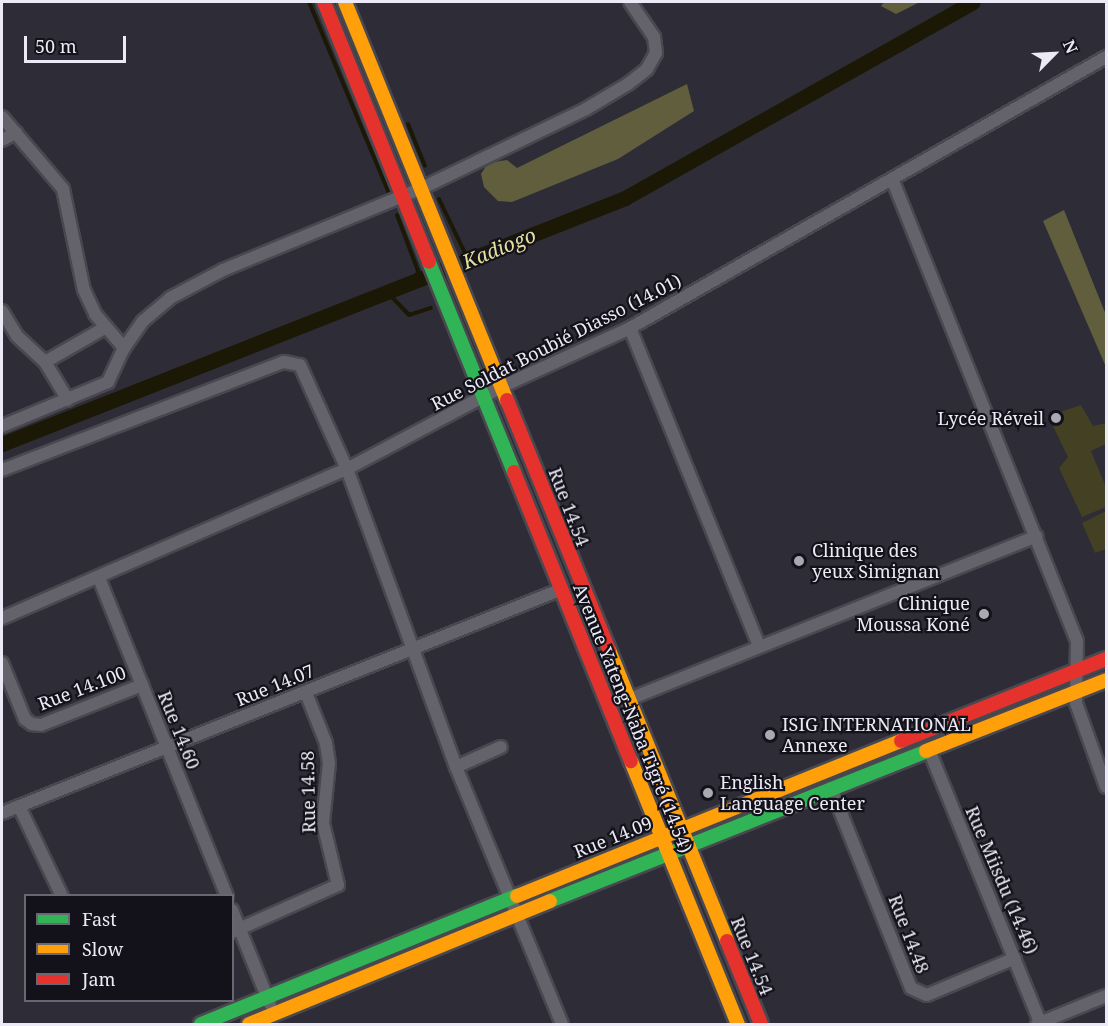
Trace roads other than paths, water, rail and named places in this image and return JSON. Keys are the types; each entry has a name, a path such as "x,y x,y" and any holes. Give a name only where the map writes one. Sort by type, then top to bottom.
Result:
{"main road":[{"path":"324,2 403,196"},
{"name":"Rue 14.54","path":"345,2 503,386 627,700 761,1024"},
{"name":"Avenue Yateng-Naba Tigré (14.54)","path":"403,196 738,1024"},
{"name":"Rue 14.09","path":"201,1024 680,828 1107,659"},
{"name":"Rue 14.09","path":"249,1024 516,914 1107,680"}],"street":[{"path":"2,426 108,382 124,348 143,321 170,298 223,270 420,189 586,110 647,69 656,54 654,37 630,2"},
{"name":"Rue Soldat Boubié Diasso (14.01)","path":"2,618 347,469 485,398 503,386 630,328 893,181 1107,57"},
{"path":"2,117 63,189 84,290 106,327 124,348"},
{"path":"2,140 16,133"},
{"path":"893,181 1077,641 1075,692 1107,787"},
{"path":"2,311 17,336 45,362 68,399"},
{"path":"45,362 106,327"},
{"path":"630,328 759,645"},
{"path":"2,470 293,361 300,365 347,469 456,767 562,1024"},
{"path":"627,700 759,645 1036,536"},
{"name":"Rue 14.60","path":"99,578 226,894"},
{"name":"Rue 14.07","path":"2,813 168,749 562,589"},
{"name":"Rue 14.100","path":"2,663 26,719 32,724 41,725 142,685"},
{"name":"Rue 14.58","path":"236,931 338,885 323,822 329,762 326,743 306,693"},
{"path":"456,767 501,747"},
{"name":"Rue Miisdu (14.46)","path":"929,750 1040,1024"},
{"name":"Rue 14.48","path":"831,789 911,988 927,995 1015,958"},
{"path":"20,806 61,894"},
{"path":"236,931 274,1014"},
{"path":"1040,1024 1107,996"}],"waterway":[{"path":"309,2 389,193"},
{"name":"Kadiogo","path":"2,444 625,198 973,2"},
{"path":"408,124 425,166"},
{"path":"439,199 465,253 472,257"},
{"path":"397,215 418,271 416,279"},
{"path":"386,291 409,315 431,308"}],"place":[{"name":"Lycée Réveil","path":"1056,418"},
{"name":"Clinique des yeux Simignan","path":"799,561"},
{"name":"Clinique Moussa Koné","path":"984,614"},
{"name":"ISIG INTERNATIONAL Annexe","path":"770,735"},
{"name":"English Language Center","path":"708,793"}]}
